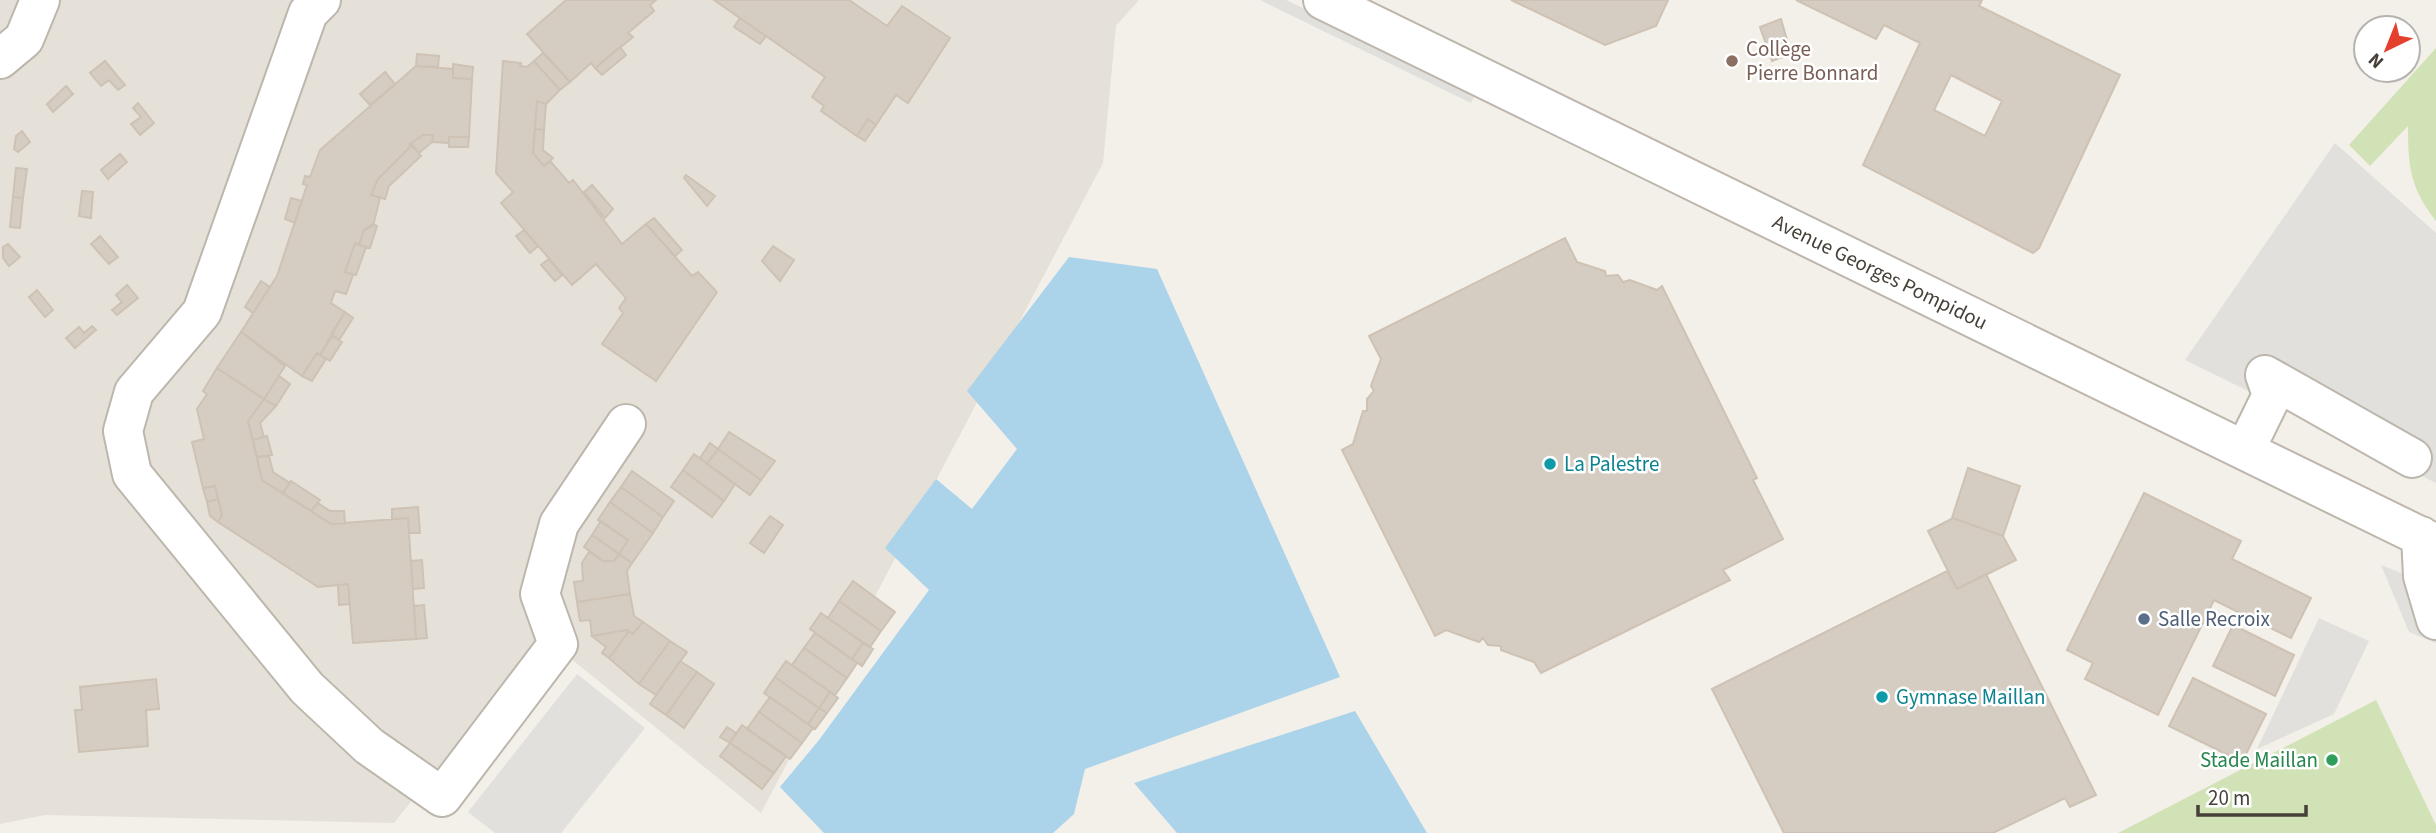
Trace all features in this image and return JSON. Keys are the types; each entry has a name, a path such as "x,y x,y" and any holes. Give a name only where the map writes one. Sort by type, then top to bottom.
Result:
{"street":[{"path":"0,59 24,39 40,0"},
{"path":"320,0 308,13 202,312 134,392 123,430 132,474 307,688 369,746 442,797 558,644 540,594 559,524 626,424"},
{"name":"Avenue Georges Pompidou","path":"1324,0 2428,540"},
{"path":"2234,445 2272,395 2265,375 2412,458"},
{"path":"2428,540 2423,576 2436,620"}],"shaded area":[{"path":"0,0 1139,0 1116,26 1103,163 761,813 543,636 394,823 45,815 0,824"},
{"path":"1260,0 1286,0 1477,91 1471,103"},
{"path":"2335,143 2436,233 2436,483 2185,360"},
{"path":"2381,565 2414,578 2436,632 2436,643 2409,632"},
{"path":"2319,618 2369,641 2334,714 2257,749"},
{"path":"577,674 645,728 561,833 495,833 468,812"}],"green space":[{"path":"2436,48 2436,221 2421,198 2412,176 2408,126 2370,166 2349,145 2404,84 2422,84 2422,64"},
{"name":"Stade Maillan","path":"2376,700 2436,825 2436,833 2118,833"}],"water":[{"path":"1069,257 1157,269 1340,677 1085,769 1074,814 1053,833 824,833 780,787 819,740 929,590 885,548 936,479 972,509 1017,449 967,391"},
{"path":"1355,711 1427,833 1177,833 1134,783"}],"building":[{"path":"566,0 656,0 650,5 654,11 628,33 633,37 595,68 591,63 570,82 527,34"},
{"path":"714,0 849,0 887,26 902,6 950,38 908,103 896,95 876,125 868,119 857,136 821,111 824,106 812,97 825,77"},
{"path":"1511,0 1668,0 1656,26 1605,45"},
{"path":"1796,0 1982,0 1979,6 2120,75 2039,248 2033,253 1863,165 1920,43 1884,25 1876,39","holes":["1951,75 2002,101 1985,136 1934,110"]},
{"path":"740,18 766,36 760,44 734,27"},
{"path":"1781,19 1791,54 1772,61 1760,27"},
{"path":"620,47 626,55 602,75 595,68"},
{"path":"543,53 570,82 560,90 534,61"},
{"path":"417,54 439,56 438,67 416,66"},
{"path":"105,61 125,85 118,90 109,80 101,86 90,73"},
{"path":"503,61 521,63 520,66 527,67 534,61 560,90 546,104 537,101 533,153 544,166 550,161 569,183 573,180 622,244 646,224 692,276 698,272 717,292 656,381 602,344 623,313 619,308 626,298 596,264 572,285 501,203 513,192 496,173"},
{"path":"453,64 473,67 472,79 453,78"},
{"path":"416,66 453,69 453,78 472,79 469,137 449,137 449,143 432,142 433,135 423,135 410,144 412,145 378,179 371,195 380,198 373,226 364,230 359,245 355,243 345,272 353,275 346,294 335,291 331,303 345,312 320,355 317,353 302,376 241,332 277,276 307,185 303,184 305,176 310,177 320,150"},
{"path":"385,72 395,84 370,105 360,94"},
{"path":"66,86 73,94 53,112 47,104"},
{"path":"537,101 546,104 544,130 535,129"},
{"path":"138,103 154,123 140,135 131,124 141,117 133,108"},
{"path":"868,119 876,125 865,141 857,136"},
{"path":"535,129 544,130 543,150 553,158 544,166 533,153"},
{"path":"22,131 30,142 18,152 14,149 16,136"},
{"path":"423,135 433,135 432,142 419,153 410,144"},
{"path":"449,137 469,137 468,147 449,147"},
{"path":"412,145 421,156 389,186 385,199 371,195 378,179"},
{"path":"120,154 127,162 108,179 101,170"},
{"path":"16,168 27,169 23,198 13,197"},
{"path":"686,175 715,196 707,206 684,178"},
{"path":"592,185 613,209 605,218 584,192"},
{"path":"82,191 93,192 91,218 79,216"},
{"path":"13,197 23,198 20,228 10,227"},
{"path":"291,198 302,201 295,223 285,219"},
{"path":"654,218 682,250 675,256 646,224"},
{"path":"373,224 377,226 370,248 359,245 364,230"},
{"path":"524,230 538,246 530,253 516,236"},
{"path":"100,236 118,257 109,264 91,244"},
{"name":"La Palestre","path":"1565,238 1577,262 1605,271 1606,276 1618,275 1623,282 1630,280 1657,290 1662,286 1757,478 1753,480 1783,539 1723,570 1730,580 1541,673 1534,662 1501,650 1501,646 1488,645 1483,638 1479,642 1446,630 1435,636 1342,450 1353,444 1363,411 1367,411 1367,399 1374,391 1371,386 1381,359 1369,336"},
{"path":"355,243 366,247 356,275 345,272"},
{"path":"8,244 20,257 9,266 3,258 3,247"},
{"path":"773,246 794,260 780,281 762,261"},
{"path":"549,259 562,275 555,281 541,265"},
{"path":"261,281 270,287 253,313 245,307"},
{"path":"127,285 138,298 117,315 112,310 122,302 116,295"},
{"path":"37,290 53,310 45,317 29,297"},
{"path":"345,312 353,318 339,340 331,334"},
{"path":"92,326 96,330 75,348 66,338 79,327 84,333"},
{"path":"241,332 285,366 264,399 217,368"},
{"path":"332,336 342,342 330,361 320,355"},
{"path":"317,353 326,359 312,381 302,376"},
{"path":"217,368 264,399 248,421 262,480 331,524 408,518 416,639 353,643 348,584 318,587 218,522 222,515 215,486 203,488 192,442 204,439 197,409 207,394 203,391"},
{"path":"279,376 290,384 276,406 264,399"},
{"path":"264,399 276,406 260,423 264,437 253,440 248,421"},
{"path":"729,432 775,461 761,480 718,449"},
{"path":"267,436 272,455 257,457 253,440"},
{"path":"710,443 718,449 707,464 700,458"},
{"path":"718,449 761,480 750,495 707,464"},
{"path":"694,454 735,484 724,501 683,470"},
{"path":"269,456 273,472 290,483 283,493 262,480 257,457"},
{"path":"1968,468 2020,486 2003,536 1952,518"},
{"path":"683,470 724,501 712,517 671,487"},
{"path":"632,471 674,501 663,517 621,487"},
{"path":"291,481 320,500 311,511 283,493"},
{"path":"215,486 218,499 207,502 203,488"},
{"path":"621,487 663,517 653,533 610,502"},
{"name":"Salle Recroix","path":"2144,493 2241,541 2232,559 2311,598 2291,638 2214,600 2158,715 2085,679 2093,663 2067,650"},
{"path":"218,499 222,515 218,522 210,516 207,502"},
{"path":"610,502 653,533 632,563 619,554 628,540 598,520"},
{"path":"318,503 330,511 344,511 345,523 331,524 311,511"},
{"path":"418,507 420,533 409,533 408,518 392,519 392,509"},
{"path":"770,516 783,525 764,553 750,543"},
{"path":"1953,518 2003,536 2016,560 1957,589 1928,531"},
{"path":"601,521 628,540 619,554 592,535"},
{"path":"592,535 619,554 614,561 603,561 584,547"},
{"path":"589,552 603,561 614,561 619,554 632,563 627,571 630,594 577,602 574,582 583,581 582,563"},
{"path":"422,560 424,588 413,589 411,561"},
{"name":"Gymnase Maillan","path":"1947,571 1957,589 1986,574 2096,795 2070,807 2065,798 1993,833 1784,833 1712,689"},
{"path":"853,581 895,612 881,631 839,601"},
{"path":"348,584 350,604 339,605 338,585"},
{"path":"630,594 634,616 643,622 633,634 627,630 592,636 590,620 580,621 577,602"},
{"path":"839,601 881,631 870,647 828,618"},
{"path":"424,605 427,638 416,639 414,606"},
{"path":"821,613 863,643 852,659 810,629"},
{"path":"643,622 670,641 639,684 609,658 629,631 633,634"},
{"path":"2233,625 2294,655 2275,696 2213,666"},
{"path":"629,631 609,658 602,653 606,647 592,636"},
{"path":"815,633 857,663 847,678 804,648"},
{"path":"670,641 687,652 656,695 639,684"},
{"path":"863,643 873,649 862,666 852,659"},
{"path":"804,648 847,678 835,695 792,665"},
{"path":"680,661 697,672 666,715 650,704"},
{"path":"786,661 830,692 819,708 775,677"},
{"path":"697,672 714,684 684,728 666,715"},
{"path":"775,677 819,708 808,724 764,693"},
{"path":"2193,678 2266,714 2242,762 2169,726"},
{"path":"156,679 159,709 146,710 148,746 79,752 75,710 82,710 80,687"},
{"path":"830,692 838,698 827,713 819,708"},
{"path":"770,697 813,728 802,743 759,712"},
{"path":"819,708 827,713 815,729 808,724"},
{"path":"759,712 802,743 790,759 747,729"},
{"path":"742,725 786,756 774,773 730,743"},
{"path":"727,727 736,733 730,743 720,737"},
{"path":"730,743 774,773 762,789 720,756"}],"place":[{"name":"Collège Pierre Bonnard","path":"1732,61"},
{"name":"La Palestre","path":"1550,464"},
{"name":"Salle Recroix","path":"2144,619"},
{"name":"Gymnase Maillan","path":"1882,697"},
{"name":"Stade Maillan","path":"2332,760"}]}
